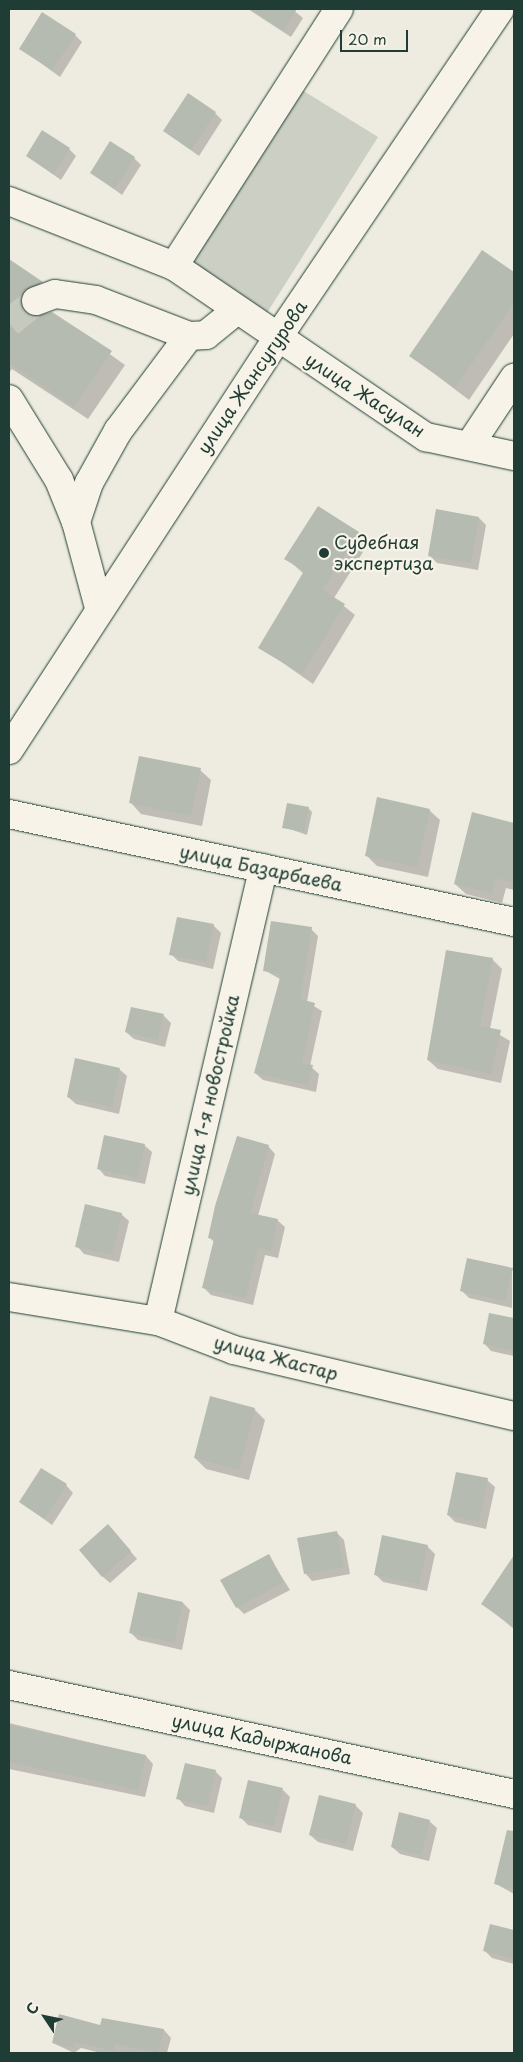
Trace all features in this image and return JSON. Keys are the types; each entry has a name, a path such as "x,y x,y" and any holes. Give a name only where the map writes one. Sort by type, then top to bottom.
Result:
{"street":[{"path":"174,266 339,9"},
{"name":"улица Жансугурова","path":"9,750 99,608 278,337 500,9"},
{"name":"улица Жасулан","path":"9,201 174,266 426,437 514,456"},
{"path":"36,301 55,294 96,300 190,336 206,335 237,310"},
{"path":"76,522 89,483 118,430 190,336"},
{"path":"469,446 514,378"},
{"path":"9,399 59,480 76,522 99,608"},
{"name":"улица Базарбаева","path":"9,814 514,922"},
{"name":"улица 1-я новостройка","path":"158,1322 263,868"},
{"name":"улица Жастар","path":"9,1297 158,1322 234,1350 514,1416"},
{"name":"улица Кадыржанова","path":"9,1685 514,1794"}],"shaded area":[{"path":"302,90 378,137 267,313 186,262"}],"building":[{"path":"250,9 297,9 283,30"},
{"path":"42,12 76,34 52,70 19,49"},
{"path":"188,93 216,112 191,150 163,131"},
{"path":"42,130 70,148 53,174 26,156"},
{"path":"110,141 135,157 114,189 90,173"},
{"path":"482,250 514,272 514,302 455,388 409,356"},
{"path":"9,259 43,282 24,291 21,306 26,313 34,316 52,312 112,351 74,407 9,363"},
{"path":"318,506 359,532 322,590 345,604 302,674 258,648 304,571 284,559"},
{"path":"436,509 479,517 471,563 428,556"},
{"path":"139,756 201,768 191,816 129,803"},
{"path":"377,797 430,809 417,867 365,856"},
{"path":"287,803 309,807 304,832 282,828"},
{"path":"472,812 514,823 514,883 495,878 492,893 454,884"},
{"path":"177,917 214,924 206,962 169,955"},
{"path":"271,921 312,927 300,999 315,1003 302,1063 313,1065 308,1085 254,1073 281,974 263,971"},
{"path":"446,950 493,958 480,1026 501,1030 491,1074 427,1060"},
{"path":"131,1007 164,1014 158,1040 125,1032"},
{"path":"75,1058 120,1068 112,1107 67,1097"},
{"path":"104,1135 145,1144 137,1178 97,1169"},
{"path":"237,1136 269,1145 250,1213 278,1219 271,1251 258,1248 246,1298 202,1288 214,1239 208,1238 215,1206"},
{"path":"85,1204 122,1213 112,1255 75,1247"},
{"path":"467,1258 513,1268 505,1301 460,1291"},
{"path":"489,1313 514,1318 514,1351 483,1344"},
{"path":"210,1396 255,1408 239,1470 194,1458"},
{"path":"41,1468 67,1484 44,1519 19,1502"},
{"path":"456,1472 488,1478 479,1522 447,1515"},
{"path":"108,1524 131,1551 102,1577 79,1550"},
{"path":"337,1531 344,1567 304,1574 297,1538"},
{"path":"382,1535 428,1545 419,1584 374,1575"},
{"path":"269,1554 284,1582 236,1608 220,1580"},
{"path":"514,1555 514,1627 481,1604"},
{"path":"138,1592 183,1602 174,1643 129,1633"},
{"path":"9,1725 146,1755 138,1790 9,1762"},
{"path":"185,1763 216,1770 207,1806 176,1799"},
{"path":"248,1780 283,1788 274,1826 239,1818"},
{"path":"319,1795 356,1804 346,1844 309,1835"},
{"path":"399,1812 430,1820 421,1855 391,1847"},
{"path":"507,1830 514,1831 514,1889 494,1884"},
{"path":"490,1924 514,1930 514,1959 483,1951"},
{"path":"59,2014 100,2025 102,2018 164,2029 158,2053 115,2044 113,2051 74,2042 73,2048 52,2043"}],"tunnel":[{"path":"9,323 36,301"}],"place":[{"name":"Судебная экспертиза","path":"324,553"}]}
